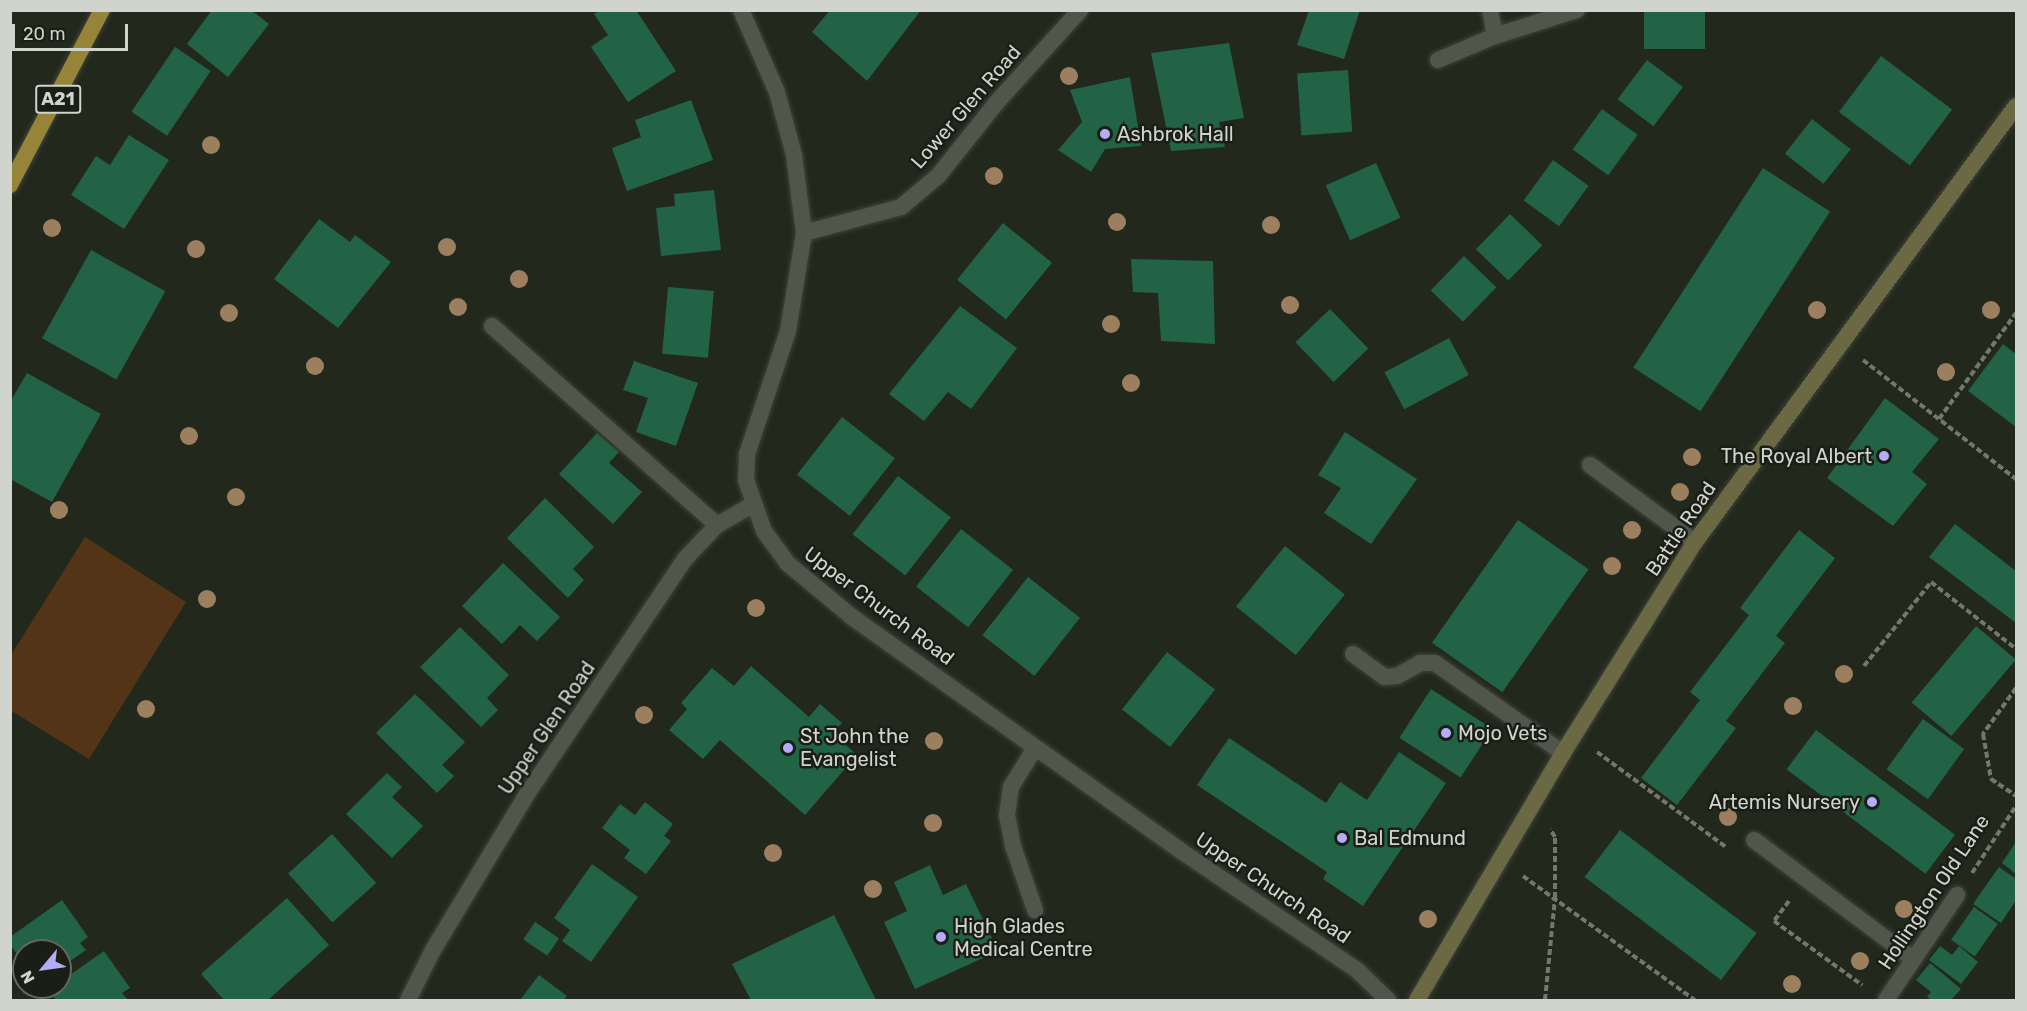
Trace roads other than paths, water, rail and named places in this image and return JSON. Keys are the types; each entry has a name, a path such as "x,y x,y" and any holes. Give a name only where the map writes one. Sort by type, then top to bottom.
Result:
{"highway":[{"name":"A21","path":"10,185 102,10"}],"main road":[{"name":"Battle Road","path":"1417,1000 1535,799 1695,542 2016,106"}],"street":[{"name":"Upper Church Road","path":"741,10 777,92 794,155 804,233 788,331 747,454 746,480 752,505 787,563 852,617 1035,748 1358,971 1388,1000"},
{"name":"Lower Glen Road","path":"804,233 901,207 938,176 997,102 1080,10"},
{"path":"1490,10 1495,36"},
{"path":"1438,60 1495,36 1577,10"},
{"path":"492,326 717,525"},
{"path":"1590,465 1695,542"},
{"name":"Upper Glen Road","path":"408,1000 433,950 527,794 685,559 717,525 752,505"},
{"path":"1353,654 1385,676 1397,676 1420,663 1435,663 1563,753"},
{"path":"1035,748 1011,787 1007,815 1013,846 1035,910"},
{"path":"1754,840 1913,959"},
{"name":"Hollington Old Lane","path":"1886,1000 1957,894"}],"place":[{"name":"Ashbrok Hall","path":"1105,134"},
{"name":"The Royal Albert","path":"1884,456"},
{"name":"Mojo Vets","path":"1446,733"},
{"name":"St John the Evangelist","path":"788,748"},
{"name":"Artemis Nursery","path":"1872,802"},
{"name":"Bal Edmund","path":"1342,838"},
{"name":"High Glades Medical Centre","path":"941,937"}]}
